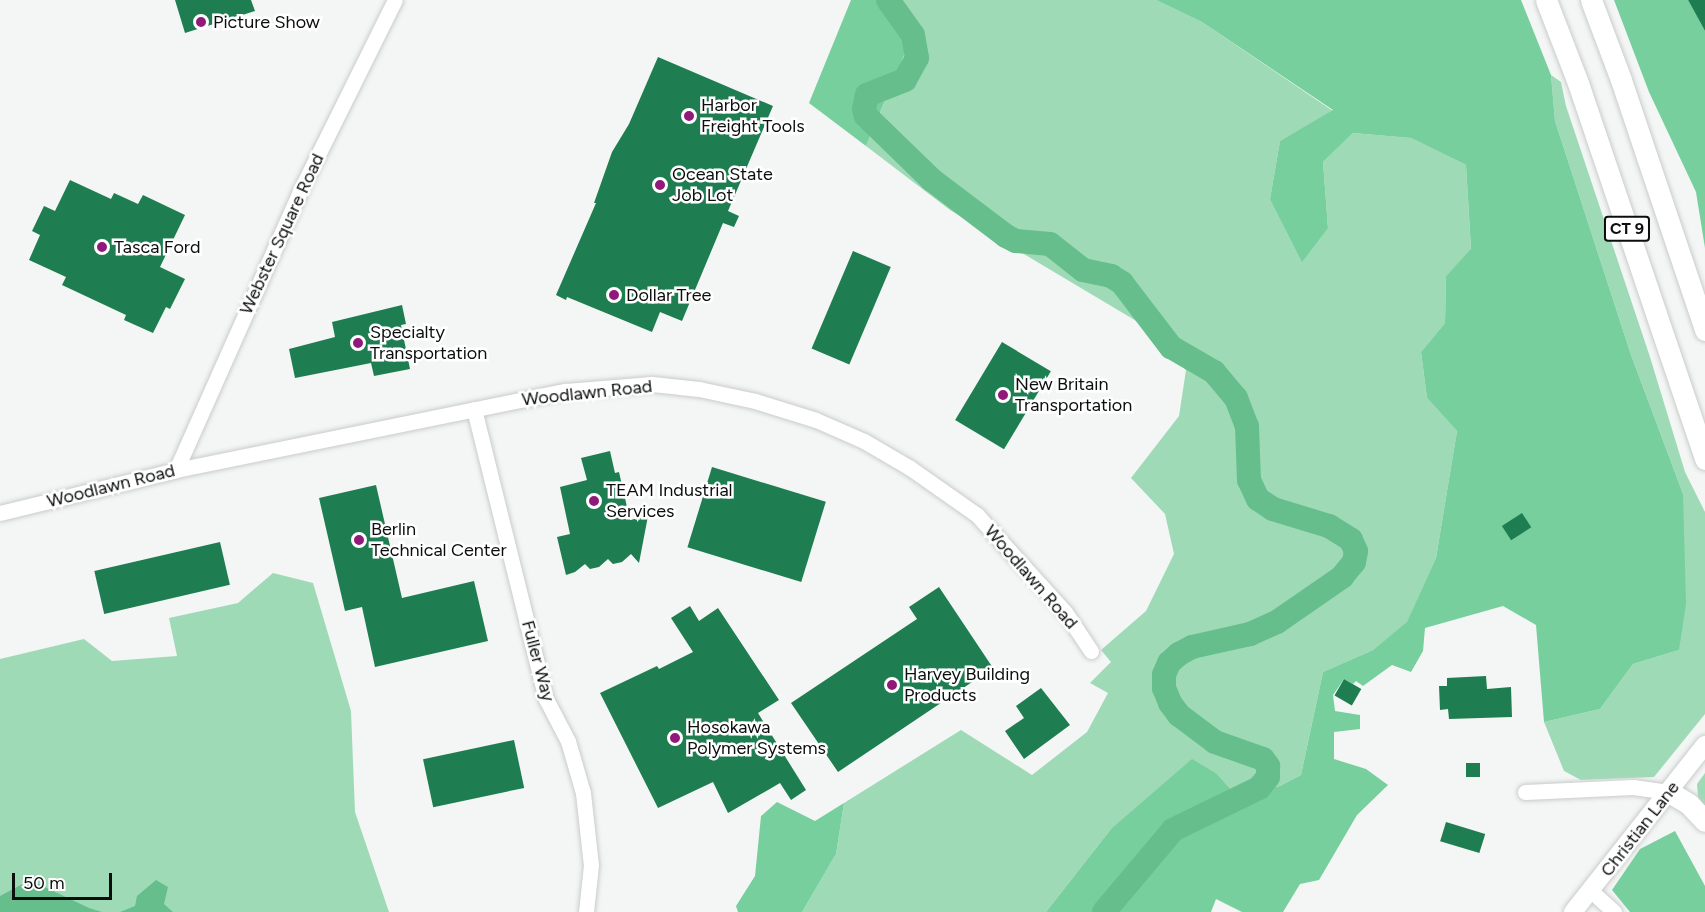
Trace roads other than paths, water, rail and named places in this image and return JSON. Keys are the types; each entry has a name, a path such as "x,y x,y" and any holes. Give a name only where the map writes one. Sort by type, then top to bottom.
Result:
{"highway":[{"name":"CT 9","path":"1546,0 1578,83 1705,459"},
{"name":"CT 9","path":"1591,0 1621,80 1705,330"},
{"path":"1669,792 1689,804 1705,821"}],"main road":[{"name":"Christian Lane","path":"1573,912 1705,746"}],"street":[{"name":"Webster Square Road","path":"176,470 300,191 394,0"},
{"name":"Woodlawn Road","path":"0,513 176,470 566,392 652,384 699,389 755,400 816,420 864,441 910,468 977,515 1058,603 1091,651"},
{"name":"Fuller Way","path":"474,409 546,699 568,741 583,793 591,865 586,912"},
{"path":"1525,792 1633,787 1669,792"},
{"path":"1591,891 1614,912"}],"waterway":[{"path":"888,0 913,35 917,58 905,80 867,95 864,109 866,116 932,180 1006,236 1016,241 1050,244 1083,270 1111,276 1122,283 1171,347 1214,372 1236,398 1247,426 1249,480 1258,499 1273,509 1329,526 1351,540 1356,551 1354,562 1342,577 1277,622 1250,634 1192,647 1169,663 1164,675 1164,688 1170,703 1179,715 1215,742 1263,759 1268,766 1268,777 1259,788 1173,830 1104,912"}],"place":[{"name":"Picture Show","path":"201,22"},
{"name":"Harbor Freight Tools","path":"689,116"},
{"name":"Ocean State Job Lot","path":"660,185"},
{"name":"Tasca Ford","path":"102,247"},
{"name":"Dollar Tree","path":"614,295"},
{"name":"Specialty Transportation","path":"358,343"},
{"name":"New Britain Transportation","path":"1003,395"},
{"name":"TEAM Industrial Services","path":"594,501"},
{"name":"Berlin Technical Center","path":"359,540"},
{"name":"Harvey Building Products","path":"892,685"},
{"name":"Hosokawa Polymer Systems","path":"675,738"}]}
